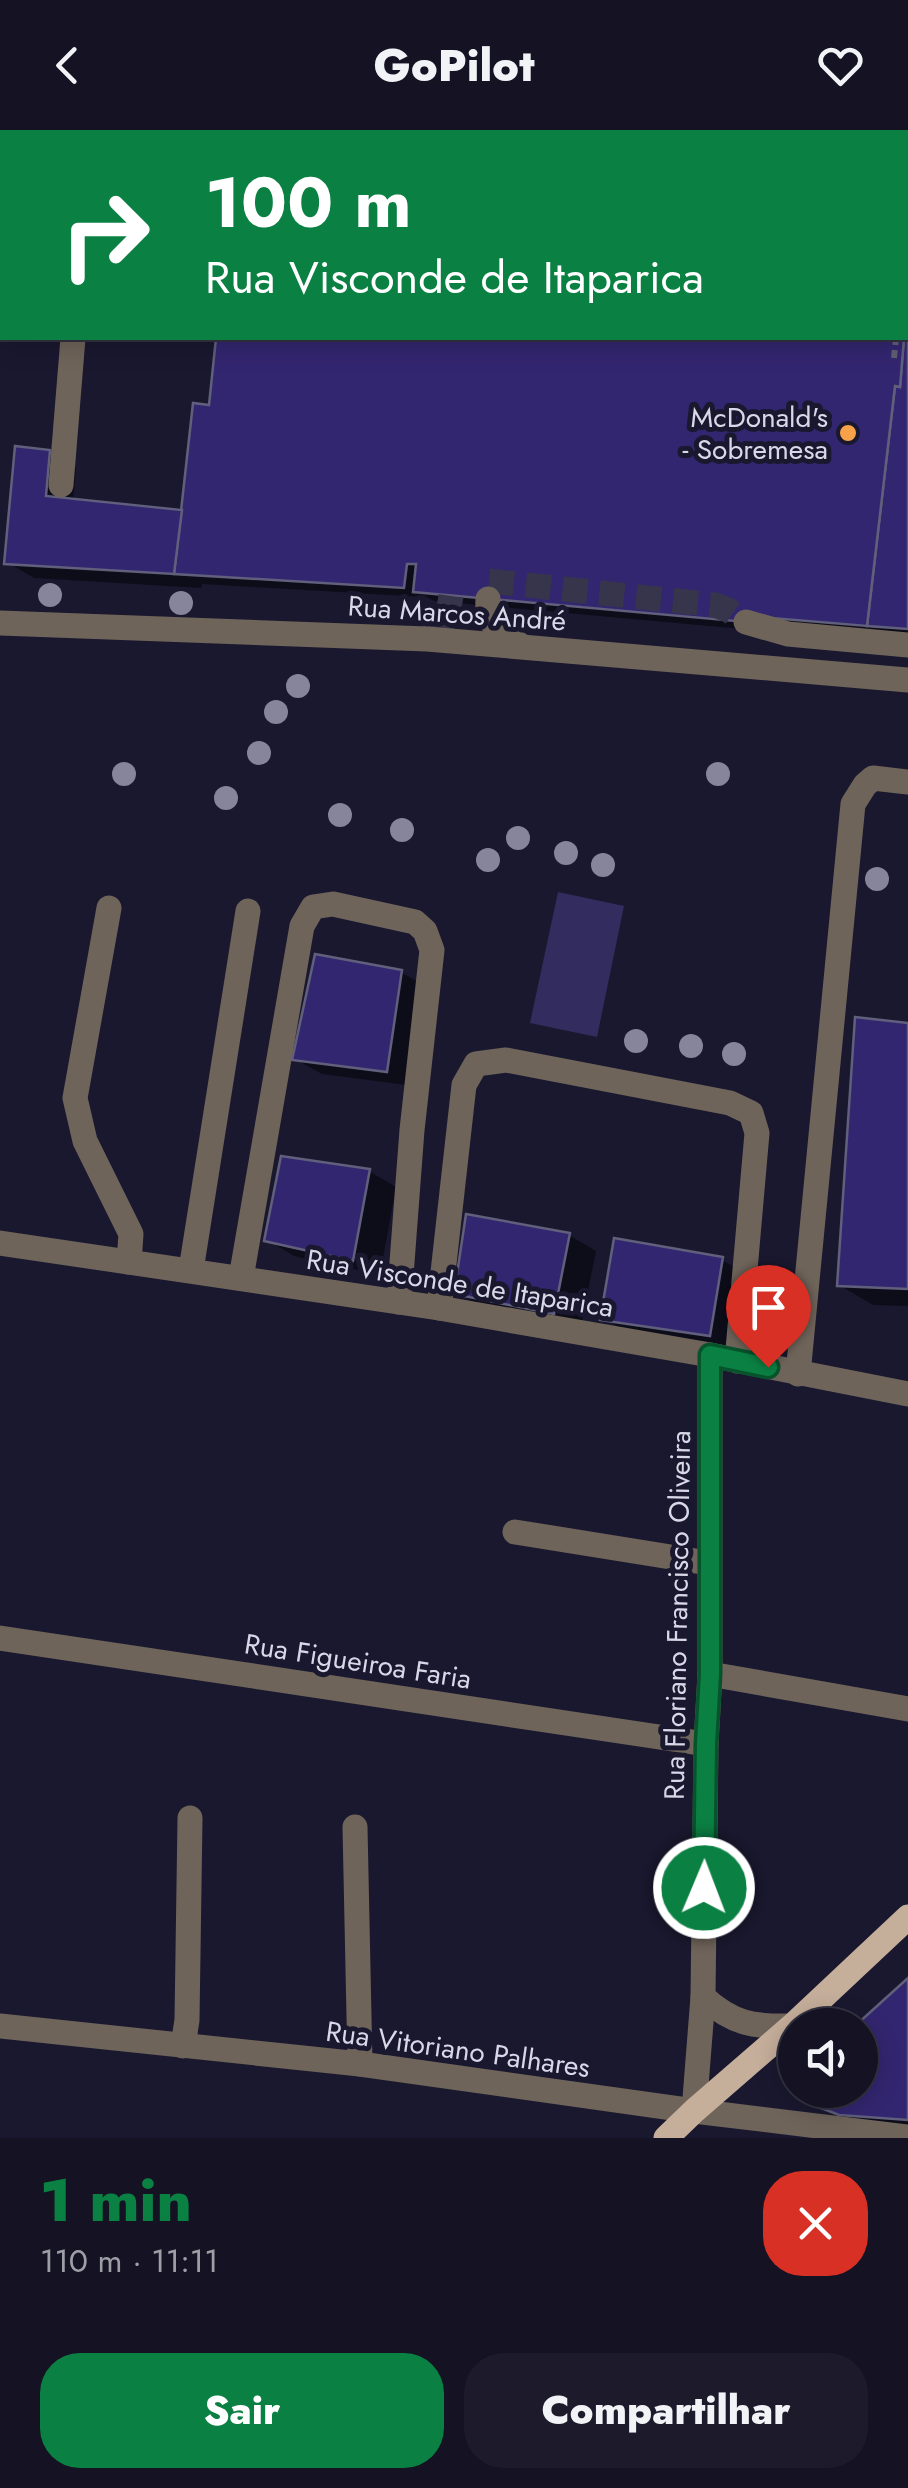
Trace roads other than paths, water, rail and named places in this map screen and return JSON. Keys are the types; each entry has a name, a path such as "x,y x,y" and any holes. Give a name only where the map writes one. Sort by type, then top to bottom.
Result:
{"main road":[{"path":"811,2008 908,1918"},
{"path":"666,2138 778,2038"}],"street":[{"path":"61,485 73,340"},
{"path":"488,598 490,621 524,647"},
{"path":"746,622 788,634 908,645"},
{"name":"Rua Marcos André","path":"0,623 416,638 908,680"},
{"path":"798,1374 854,804 873,778 908,782"},
{"path":"242,1278 302,926 314,907 334,904 415,922 425,930 432,950 412,1130 399,1302"},
{"path":"109,908 75,1098 85,1141 131,1234 129,1262"},
{"path":"191,1270 248,911"},
{"path":"439,1308 464,1085 476,1064 506,1060 730,1102 751,1113 757,1133 737,1361"},
{"name":"Rua Visconde de Itaparica","path":"0,1243 439,1308 908,1394"},
{"name":"Rua Floriano Francisco Oliveira","path":"694,2111 703,1997 710,1674 710,1355"},
{"path":"515,1532 708,1563"},
{"name":"Rua Figueiroa Faria","path":"0,1638 706,1744"},
{"path":"710,1674 908,1709"},
{"path":"183,2046 187,2020 190,1818"},
{"path":"356,1827 360,2064"},
{"path":"703,1997 718,2010 754,2027 778,2026"},
{"name":"Rua Vitoriano Palhares","path":"0,2026 360,2064 908,2137"}],"tunnel":[{"path":"489,581 715,605 746,622"},
{"path":"427,639 444,621 451,596"}],"place":[{"name":"McDonald's - Sobremesa","path":"848,433"}]}
